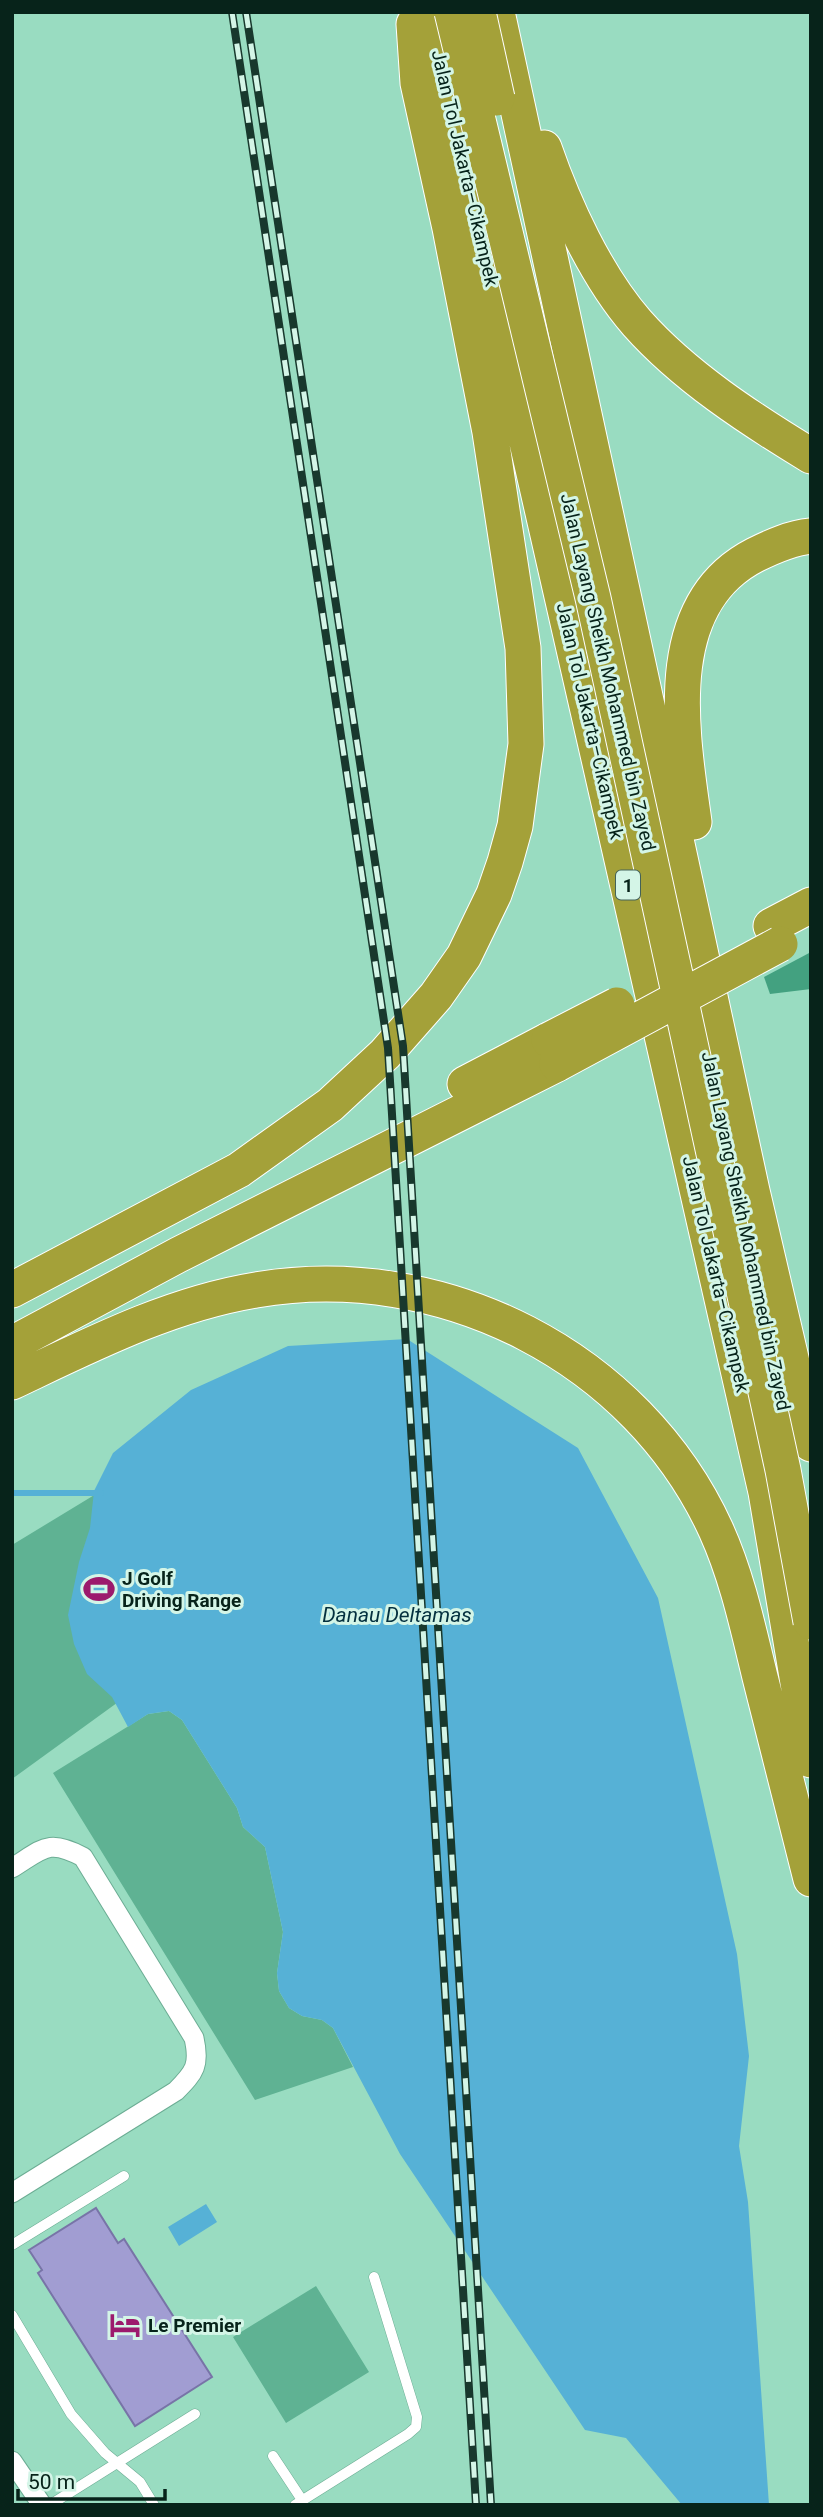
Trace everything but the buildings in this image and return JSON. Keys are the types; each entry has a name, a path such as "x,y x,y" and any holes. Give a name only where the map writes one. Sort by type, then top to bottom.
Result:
{"highway":[{"path":"13,1315 239,1170 330,1105 353,1084 413,1024 464,956 489,904 505,862 518,813 526,744 523,648 490,432 418,83 413,12"},
{"name":"Jalan Tol Jakarta–Cikampek","path":"429,12 766,1492 811,1760"},
{"name":"Jalan Layang Sheikh Mohammed bin Zayed","path":"452,12 593,598 783,1470 811,1622"},
{"name":"Jalan Layang Sheikh Mohammed bin Zayed","path":"478,12 672,875 811,1549"},
{"path":"497,12 556,179 584,240 616,296 637,323 686,369 784,440 811,456"},
{"path":"497,12 752,1191 811,1444"},
{"path":"811,536 773,546 745,560 712,590 698,614 689,641 683,684 685,754 698,852 772,1182 811,1382"},
{"path":"13,1315 227,1208 553,1052 776,935 811,905"},
{"path":"776,935 811,928"},
{"path":"12,1382 165,1315 252,1290 321,1282 347,1282 423,1293 489,1316 544,1343 621,1399 683,1471 711,1521 738,1593 811,1879"}],"street":[{"path":"12,1868 45,1847 64,1847 83,1857 194,2038 198,2057 192,2075 176,2091 12,2193"},
{"path":"12,2461 42,2505"}],"lane":[{"path":"12,2245 124,2176"},
{"path":"273,2456 298,2503 416,2427 417,2417 374,2277"},
{"path":"12,2315 71,2414 105,2452 140,2482 154,2505"},
{"path":"50,2505 195,2414"}],"green space":[{"path":"811,952 811,989 770,994 764,977"},
{"name":"J Golf Driving Range","path":"119,1480 212,1634 12,1779 12,1545"},
{"path":"169,1711 182,1720 237,1808 243,1827 265,1847 283,1932 277,1973 279,1991 289,2008 302,2016 322,2020 333,2028 353,2067 255,2100 53,1773 148,1714"},
{"path":"316,2286 369,2372 286,2423 233,2337"}],"water":[{"name":"Danau Deltamas","path":"407,1339 578,1448 658,1598 737,1954 749,2056 739,2146 748,2202 769,2505 682,2505 626,2438 585,2430 400,2154 333,2028 322,2020 302,2016 289,2008 279,1991 277,1973 283,1932 265,1847 243,1827 237,1808 182,1720 169,1711 148,1714 128,1727 112,1697 87,1674 74,1644 68,1615 79,1562 90,1528 94,1491 113,1453 191,1390 288,1346"},
{"path":"206,2204 217,2222 179,2246 168,2227"}],"waterway":[{"path":"12,1493 101,1493"}],"railway":[{"path":"232,12 388,1048 476,2505"},
{"path":"246,12 403,1046 491,2505"}],"place":[{"name":"J Golf Driving Range","path":"99,1589"},
{"name":"Le Premier","path":"125,2325"}]}
